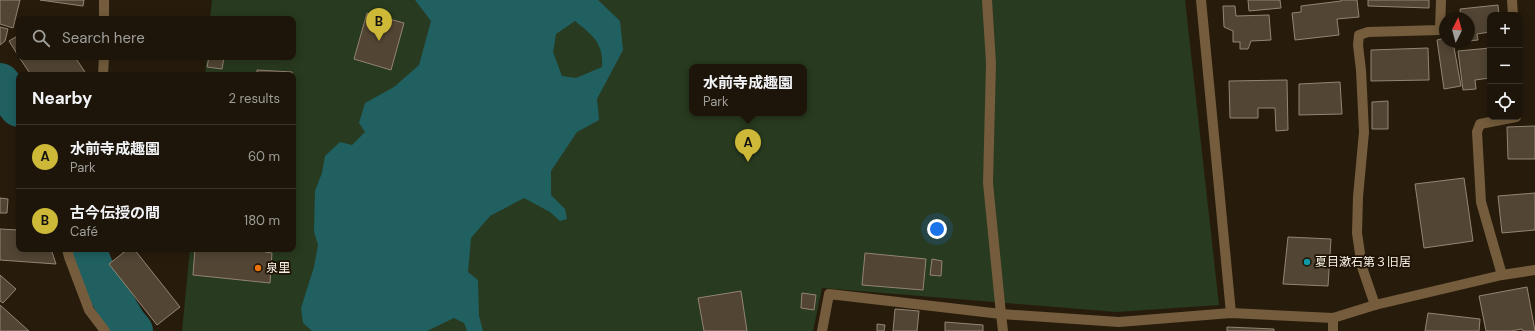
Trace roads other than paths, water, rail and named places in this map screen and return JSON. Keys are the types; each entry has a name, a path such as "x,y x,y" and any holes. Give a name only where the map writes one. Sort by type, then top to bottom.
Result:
{"street":[{"path":"104,0 104,16"},
{"path":"987,0 991,63 988,183 1003,331"},
{"path":"1201,0 1231,313"},
{"path":"1375,305 1362,267 1357,233 1358,196 1364,132 1361,70 1358,45 1359,34 1368,32 1440,30 1441,0"},
{"path":"1512,0 1513,12"},
{"path":"104,60 104,72"},
{"path":"1501,120 1480,124 1477,132 1481,202 1502,275"},
{"path":"68,252 89,310 105,331"},
{"path":"822,331 829,294 1001,314 1119,322 1231,313 1333,318 1375,305 1502,275 1535,270"},
{"path":"1333,318 1333,331"}],"water":[{"path":"415,0 598,0 620,21 623,50 597,99 599,120 577,132 551,171 551,195 565,209 567,219 560,221 550,212 524,198 490,216 471,238 468,272 478,280 479,316 483,331 467,331 464,323 454,318 427,331 312,331 303,323 301,308 314,267 318,245 314,232 315,191 322,173 325,156 340,142 352,145 365,132 359,123 365,103 394,87 419,65 431,21","holes":["575,21 596,40 602,59 602,67 576,78 562,76 553,52 556,34"]}],"waterway":[{"path":"0,83 16,103"},
{"path":"87,252 94,269 127,324 133,331"}],"place":[{"name":"古今伝授の間","path":"379,41"},
{"name":"水前寺成趣園","path":"748,162"},
{"name":"夏目漱石第３旧居","path":"1307,262"},
{"name":"泉里","path":"258,268"}]}
